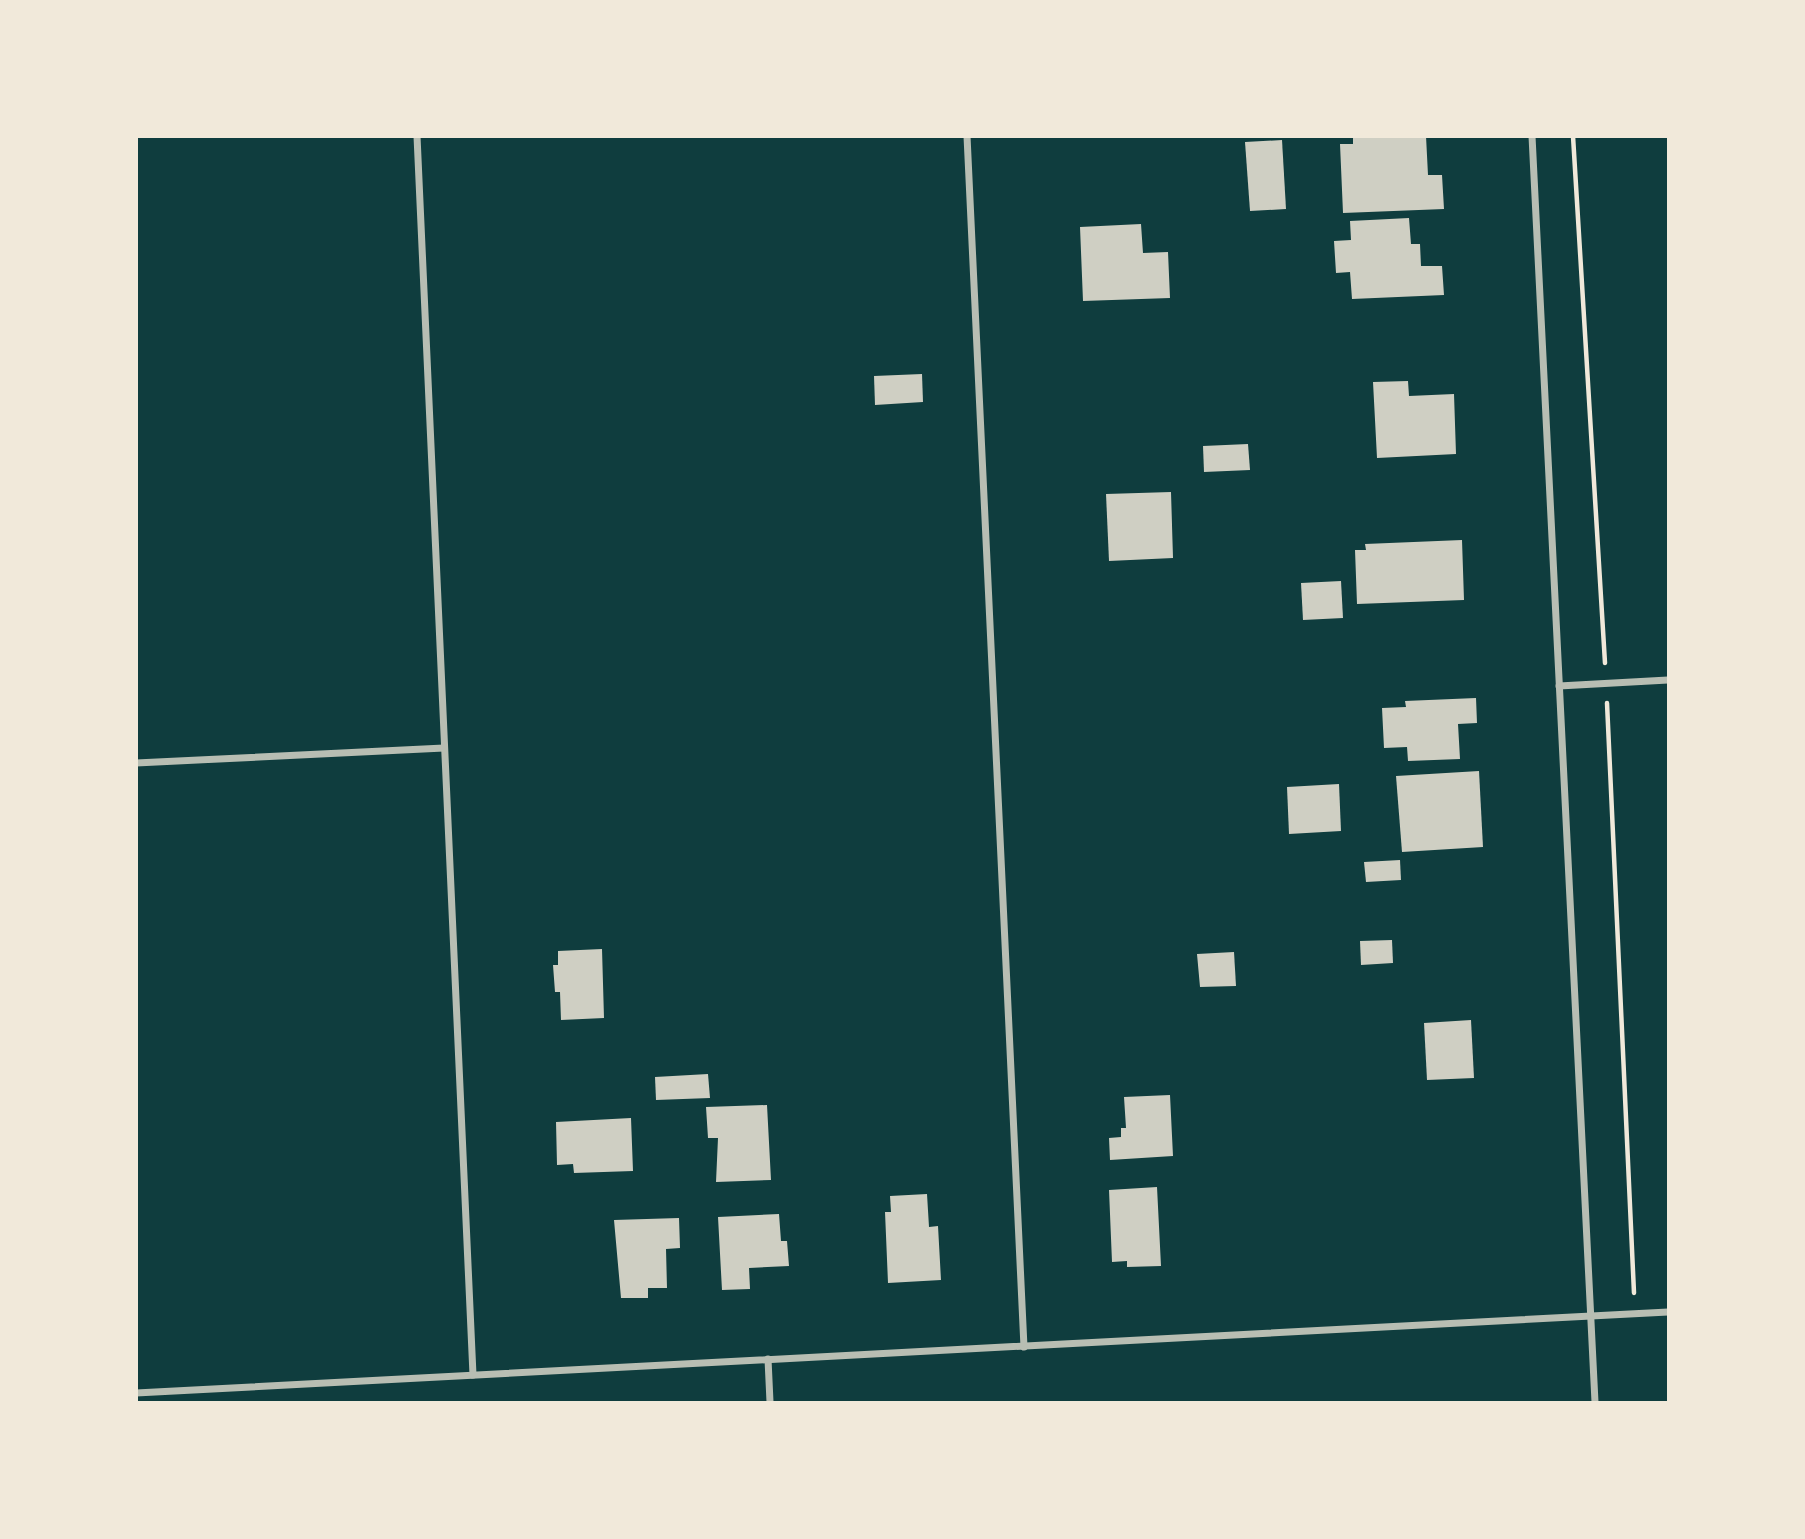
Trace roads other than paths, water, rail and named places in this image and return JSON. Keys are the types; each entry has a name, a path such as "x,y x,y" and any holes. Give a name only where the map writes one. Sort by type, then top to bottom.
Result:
{"street":[{"path":"417,136 473,1375"},
{"path":"967,136 1024,1347"},
{"path":"1532,136 1595,1402"},
{"path":"1559,685 1668,680"},
{"path":"136,763 444,748"},
{"path":"136,1393 1668,1312"},
{"path":"768,1359 770,1402"}]}
